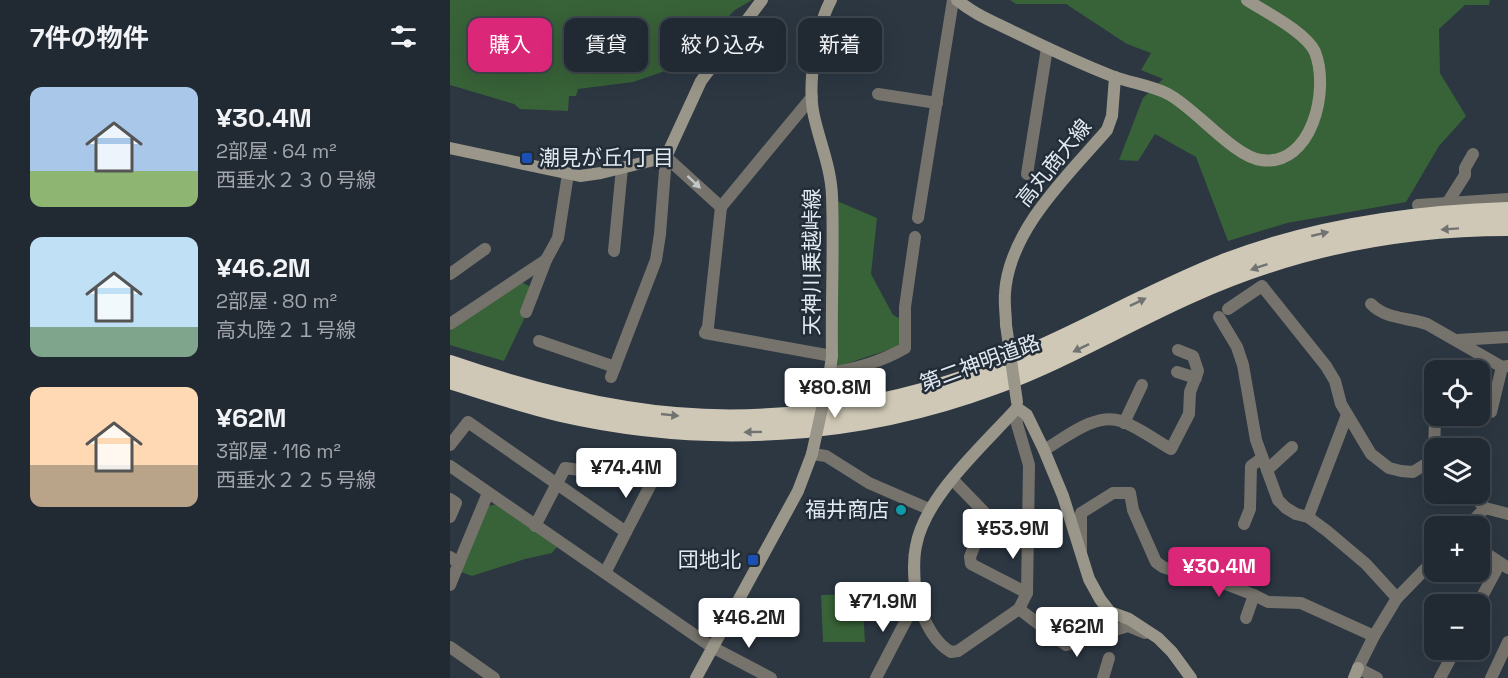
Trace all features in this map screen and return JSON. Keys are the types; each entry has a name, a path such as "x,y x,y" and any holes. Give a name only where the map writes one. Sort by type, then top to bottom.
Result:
{"highway":[{"name":"第二神明道路","path":"450,364 515,386 627,411 677,416 777,416 834,411 887,401 990,370 1044,348 1185,280 1275,246 1318,235 1401,220 1446,214 1508,211"},
{"name":"第二神明道路","path":"450,380 562,413 665,430 736,433 836,426 889,417 996,385 1047,364 1191,294 1235,275 1280,260 1322,249 1406,234 1450,229 1508,227"},
{"path":"450,355 519,380 627,411"}],"street":[{"path":"539,341 567,357 613,372 656,260 666,157 701,81 762,0"},
{"name":"天神川乗越峠線","path":"696,678 798,491 812,454 829,375 832,356 831,178 812,97 820,33 831,0"},
{"path":"918,218 955,0 976,15 1047,48 1115,77 1169,94 1244,154 1260,160 1281,158 1298,148 1311,127 1319,101 1320,78 1314,51 1303,37 1247,0"},
{"path":"1027,174 1047,48"},
{"name":"高丸商大線","path":"1017,405 1006,325 1005,292 1010,267 1023,233 1037,213 1107,130 1112,116 1115,77"},
{"path":"878,94 937,103"},
{"path":"812,97 721,207 708,327 705,333 832,356"},
{"path":"450,148 568,174 590,175 666,157"},
{"path":"1448,202 1465,175 1465,168 1473,154"},
{"path":"666,157 721,207"},
{"path":"614,251 622,168"},
{"path":"526,312 546,260 558,238 568,174"},
{"path":"1418,205 1508,200"},
{"path":"829,375 860,367 905,348 905,307 915,237"},
{"path":"450,274 481,256"},
{"path":"450,324 546,260"},
{"path":"1397,598 1366,564 1308,517 1296,514 1278,500 1256,440 1243,365 1223,313 1262,286 1326,366 1335,381 1341,404 1371,454 1389,468 1413,472 1424,465"},
{"path":"1371,304 1379,312 1394,318 1427,324 1505,367 1490,411"},
{"path":"1457,340 1508,337"},
{"path":"1044,450 1096,421 1109,419 1125,423 1171,449 1189,414 1190,392 1198,370 1193,356 1178,350"},
{"path":"1177,372 1196,378"},
{"path":"1125,423 1142,385"},
{"path":"1017,405 1027,415 1044,450 1063,496 1089,579 1100,599 1110,612 1129,619 1158,638 1172,652 1191,678"},
{"path":"1017,405 1017,424 1029,465 1027,593 1019,609 958,651 951,652 935,639 916,602 913,568 916,545 929,509 952,479 1017,405"},
{"path":"1308,517 1347,415"},
{"path":"450,446 468,422 626,532"},
{"path":"1244,525 1254,509 1251,466 1265,464 1292,447"},
{"path":"812,454 826,456 869,483 929,509"},
{"path":"605,573 665,458"},
{"path":"450,466 712,647 772,678"},
{"path":"536,526 565,468 653,480"},
{"path":"952,479 984,512 985,518 970,557 971,564 1027,593"},
{"path":"450,585 455,560 488,493"},
{"path":"1081,555 1081,513 1113,493 1130,493 1133,510 1156,562 1174,570 1213,579 1268,602 1300,603 1374,636"},
{"path":"450,499 456,503 450,517"},
{"path":"1481,504 1485,508 1508,514"},
{"path":"1477,516 1485,508"},
{"path":"1485,594 1504,566 1490,556"},
{"path":"1377,678 1356,673 1374,636 1397,598 1424,570"},
{"path":"1246,618 1254,595"},
{"path":"876,678 916,602"},
{"path":"1019,609 1066,645 1128,626 1158,638"},
{"path":"1491,678 1508,642"},
{"path":"450,647 494,678"},
{"path":"1103,678 1109,657"},
{"path":"1440,678 1450,660"}],"green space":[{"path":"450,0 752,0 727,18 660,18 660,72 662,72 633,82 578,89 576,96 569,96 568,111 520,109 514,104 450,85"},
{"path":"1010,0 1490,0 1489,5 1465,5 1439,29 1440,73 1466,116 1439,146 1406,202 1287,223 1228,241 1196,157 1155,134 1138,161 1119,160 1143,98 1163,79 1141,70 1151,53 1127,44 1066,4 1016,4"},
{"path":"837,201 877,218 871,274 893,315 899,318 899,344 894,348 836,367"},
{"path":"520,281 532,288 521,315 525,317 504,361 450,345 450,331"},
{"path":"497,504 557,547 552,553 472,576 461,572 488,506"},
{"path":"862,594 865,642 823,642 821,595"}],"place":[{"name":"潮見が丘1丁目","path":"527,158"},
{"name":"福井商店","path":"901,510"},
{"name":"団地北","path":"753,560"}]}
